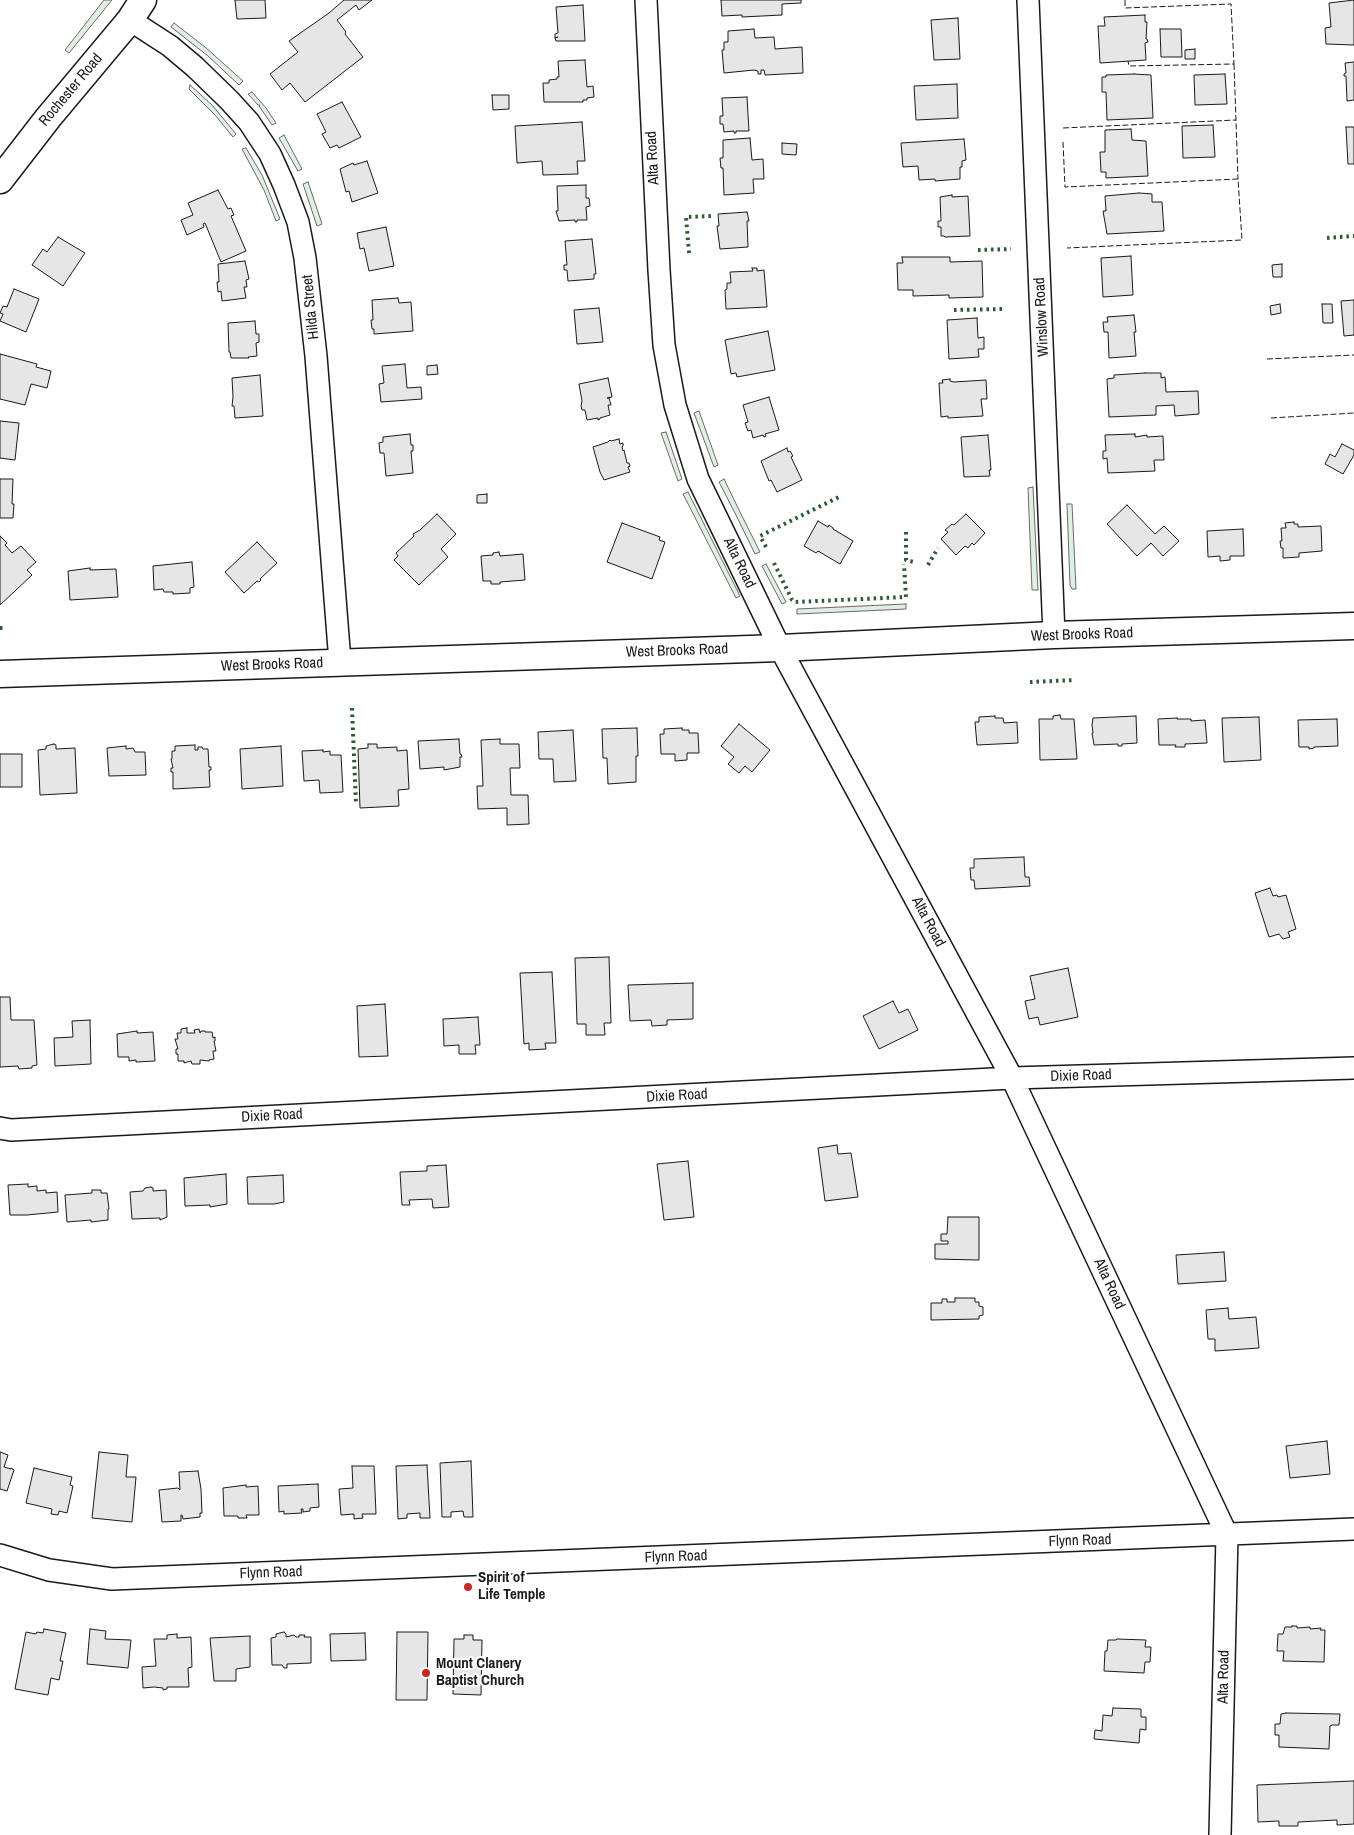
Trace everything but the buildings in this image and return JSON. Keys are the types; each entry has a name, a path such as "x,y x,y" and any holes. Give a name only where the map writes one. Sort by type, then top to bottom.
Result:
{"street":[{"name":"Alta Road","path":"646,0 662,317 667,364 675,405 698,479 780,648 1012,1078 1227,1535 1220,1835"},
{"name":"Winslow Road","path":"1028,0 1054,635"},
{"name":"Rochester Road","path":"0,180 136,10"},
{"name":"Hilda Street","path":"136,10 170,46 230,100 249,122 270,154 284,184 298,222 305,258 316,356 340,662"},
{"name":"West Brooks Road","path":"0,674 780,648 1054,635 1354,626"},
{"name":"Dixie Road","path":"0,1128 11,1130 1012,1078 1354,1068"},
{"name":"Flynn Road","path":"0,1556 49,1570 112,1579 1354,1529"}],"green space":[{"path":"104,0 112,0 69,53 65,50"},
{"path":"174,23 205,47 243,81 239,85 208,56 171,27"},
{"path":"190,85 212,105 236,134 233,137 215,115 189,89"},
{"path":"252,92 276,123 272,125 260,105 248,94"},
{"path":"284,135 302,169 298,171 279,138"},
{"path":"246,148 262,175 280,219 276,221 264,190 242,149"},
{"path":"308,182 322,224 317,226 303,184"},
{"path":"699,411 718,465 714,467 694,413"},
{"path":"666,432 682,479 678,481 661,433"},
{"path":"724,479 760,552 755,554 719,482"},
{"path":"1033,487 1038,590 1032,590 1028,488"},
{"path":"688,492 740,596 736,598 683,494"},
{"path":"1067,504 1072,504 1076,589 1072,589 1070,585"},
{"path":"766,564 786,602 782,604 762,566"},
{"path":"906,604 906,609 797,614 797,609"}],"hedge":[{"path":"689,253 686,217 714,216"},
{"path":"1327,238 1354,236"},
{"path":"978,250 1011,249"},
{"path":"954,310 1005,309"},
{"path":"766,547 760,536 839,497"},
{"path":"906,532 906,560 914,562"},
{"path":"928,565 938,548"},
{"path":"774,563 792,600 795,602 906,597 904,564"},
{"path":"1030,682 1075,680"},
{"path":"352,708 356,804"}],"fence":[{"path":"1125,0 1125,8 1231,4 1234,64 1129,66 1128,61"},
{"path":"1234,64 1238,179"},
{"path":"1063,128 1236,120"},
{"path":"1063,142 1065,187 1238,179 1242,240 1067,248"},
{"path":"1267,359 1354,355"},
{"path":"1271,418 1354,413"}],"place":[{"name":"Spirit of Life Temple","path":"468,1587"},
{"name":"Mount Clanery Baptist Church","path":"426,1673"}]}
